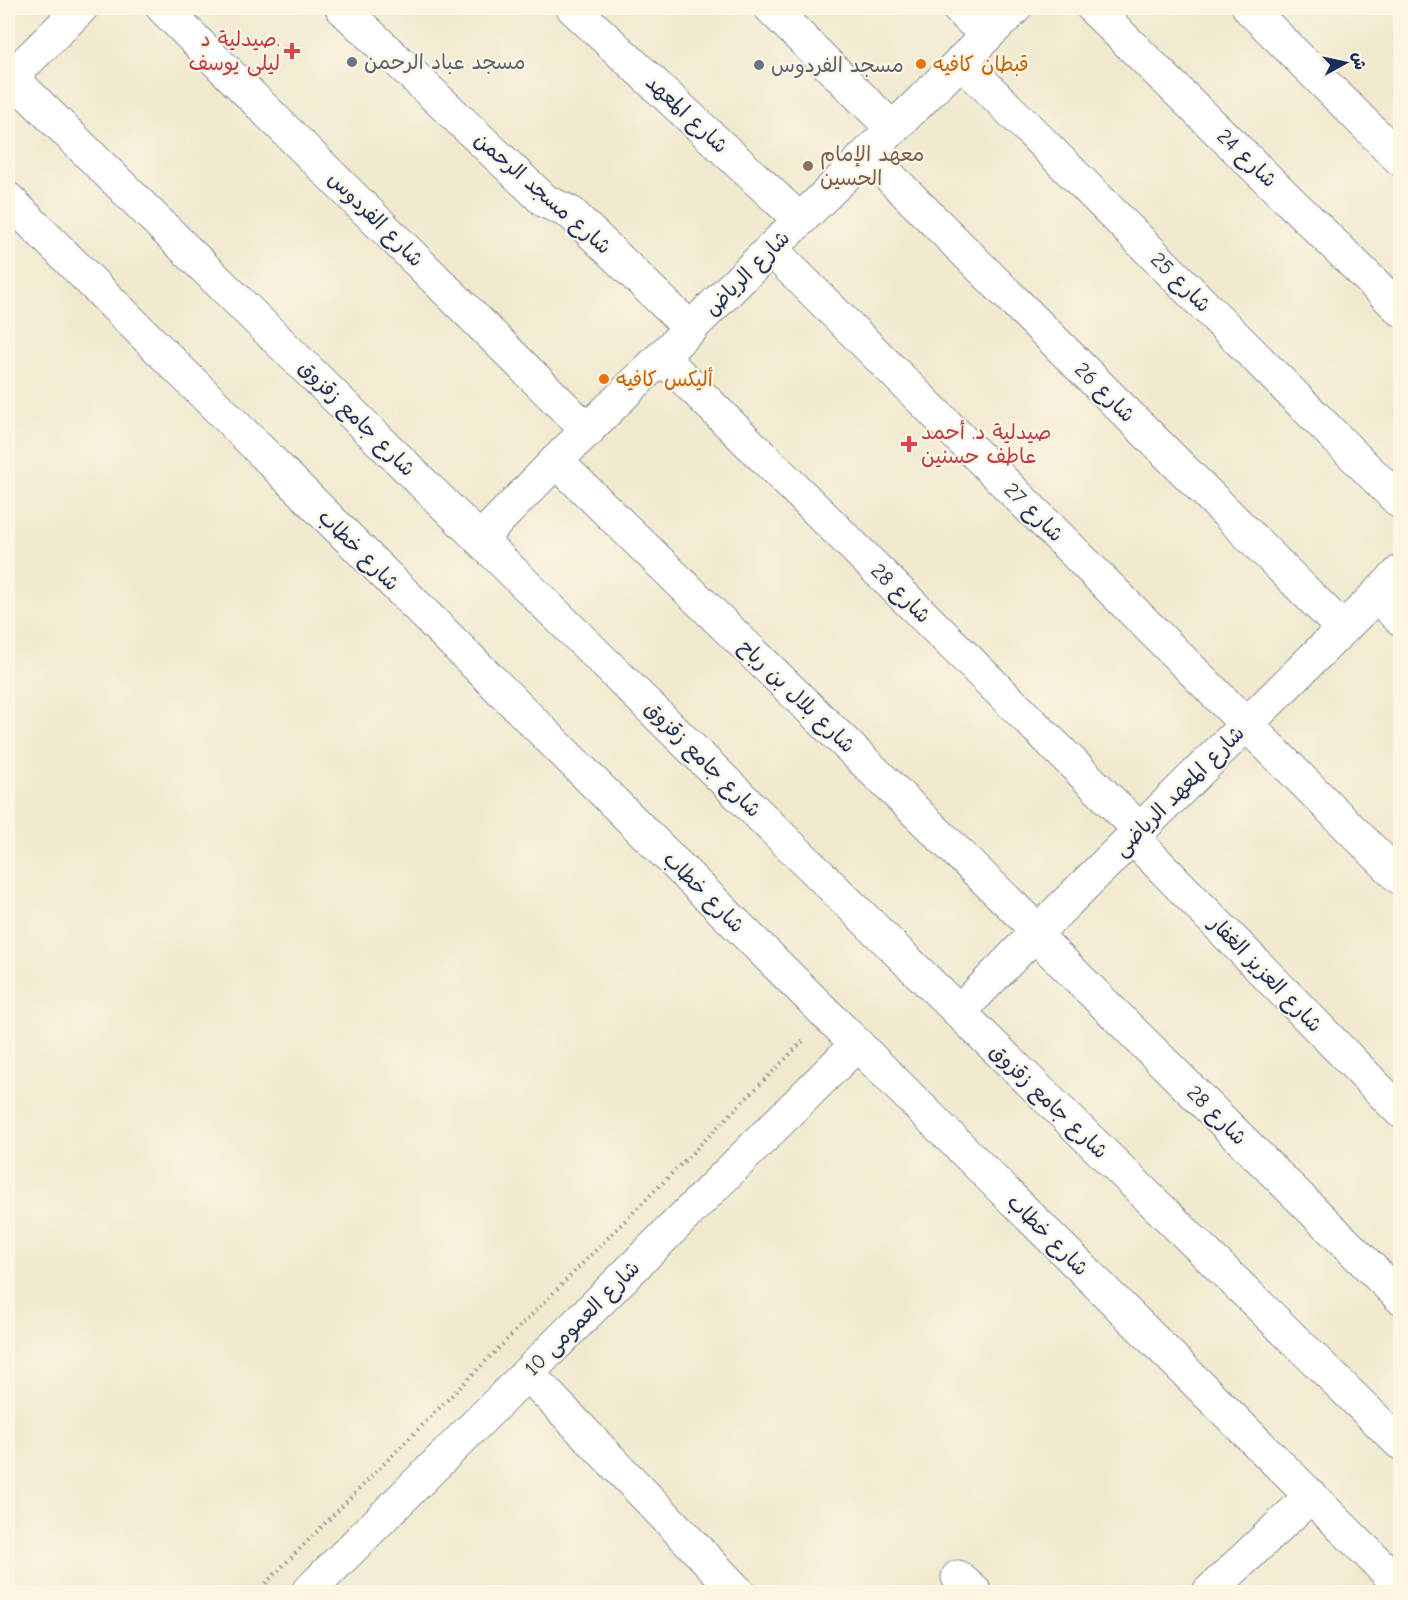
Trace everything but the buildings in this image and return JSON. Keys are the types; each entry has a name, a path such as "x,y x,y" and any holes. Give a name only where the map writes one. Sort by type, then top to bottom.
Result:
{"street":[{"path":"9,76 81,8"},
{"name":"شارع الفردوس","path":"164,8 588,430"},
{"name":"شارع مسجد الرحمن","path":"342,8 545,201 571,213 691,329"},
{"name":"شارع المعهد","path":"573,8 800,220"},
{"path":"771,8 893,129"},
{"path":"958,8 987,36"},
{"name":"شارع الرياض","path":"480,539 556,461 1016,8"},
{"name":"شارع 24","path":"1093,8 1401,309"},
{"path":"1249,8 1401,159"},
{"name":"شارع 25","path":"961,61 1401,502"},
{"name":"شارع جامع زقزوق","path":"9,76 959,1012 1401,1443"},
{"name":"شارع 26","path":"867,154 1343,629"},
{"name":"شارع خطاب","path":"8,199 1401,1585"},
{"name":"شارع 27","path":"771,249 1401,878"},
{"name":"شارع 28","path":"662,357 1136,833"},
{"name":"شارع بلال بن رباح","path":"556,461 1036,933"},
{"name":"شارع المعهد الرياضى","path":"959,1012 1136,833 1401,572"},
{"path":"1377,595 1401,619"},
{"name":"شارع العزيز الغفار","path":"1136,833 1401,1111"},
{"name":"شارع 28","path":"1036,933 1401,1297"},
{"name":"شارع العمومى 10","path":"308,1593 856,1044"},
{"path":"527,1374 738,1593"},
{"path":"1209,1593 1311,1496"}],"path":[{"path":"257,1593 828,1016"}],"place":[{"name":"صيدلية د. ليلى يوسف","path":"292,51"},
{"name":"مسجد عباد الرحمن","path":"352,62"},
{"name":"قبطان كافيه","path":"921,64"},
{"name":"مسجد الفردوس","path":"759,65"},
{"name":"معهد الإمام الحسين","path":"808,166"},
{"name":"أليكس كافيه","path":"604,379"},
{"name":"صيدلية د. أحمد عاطف حسنين","path":"909,444"}]}
